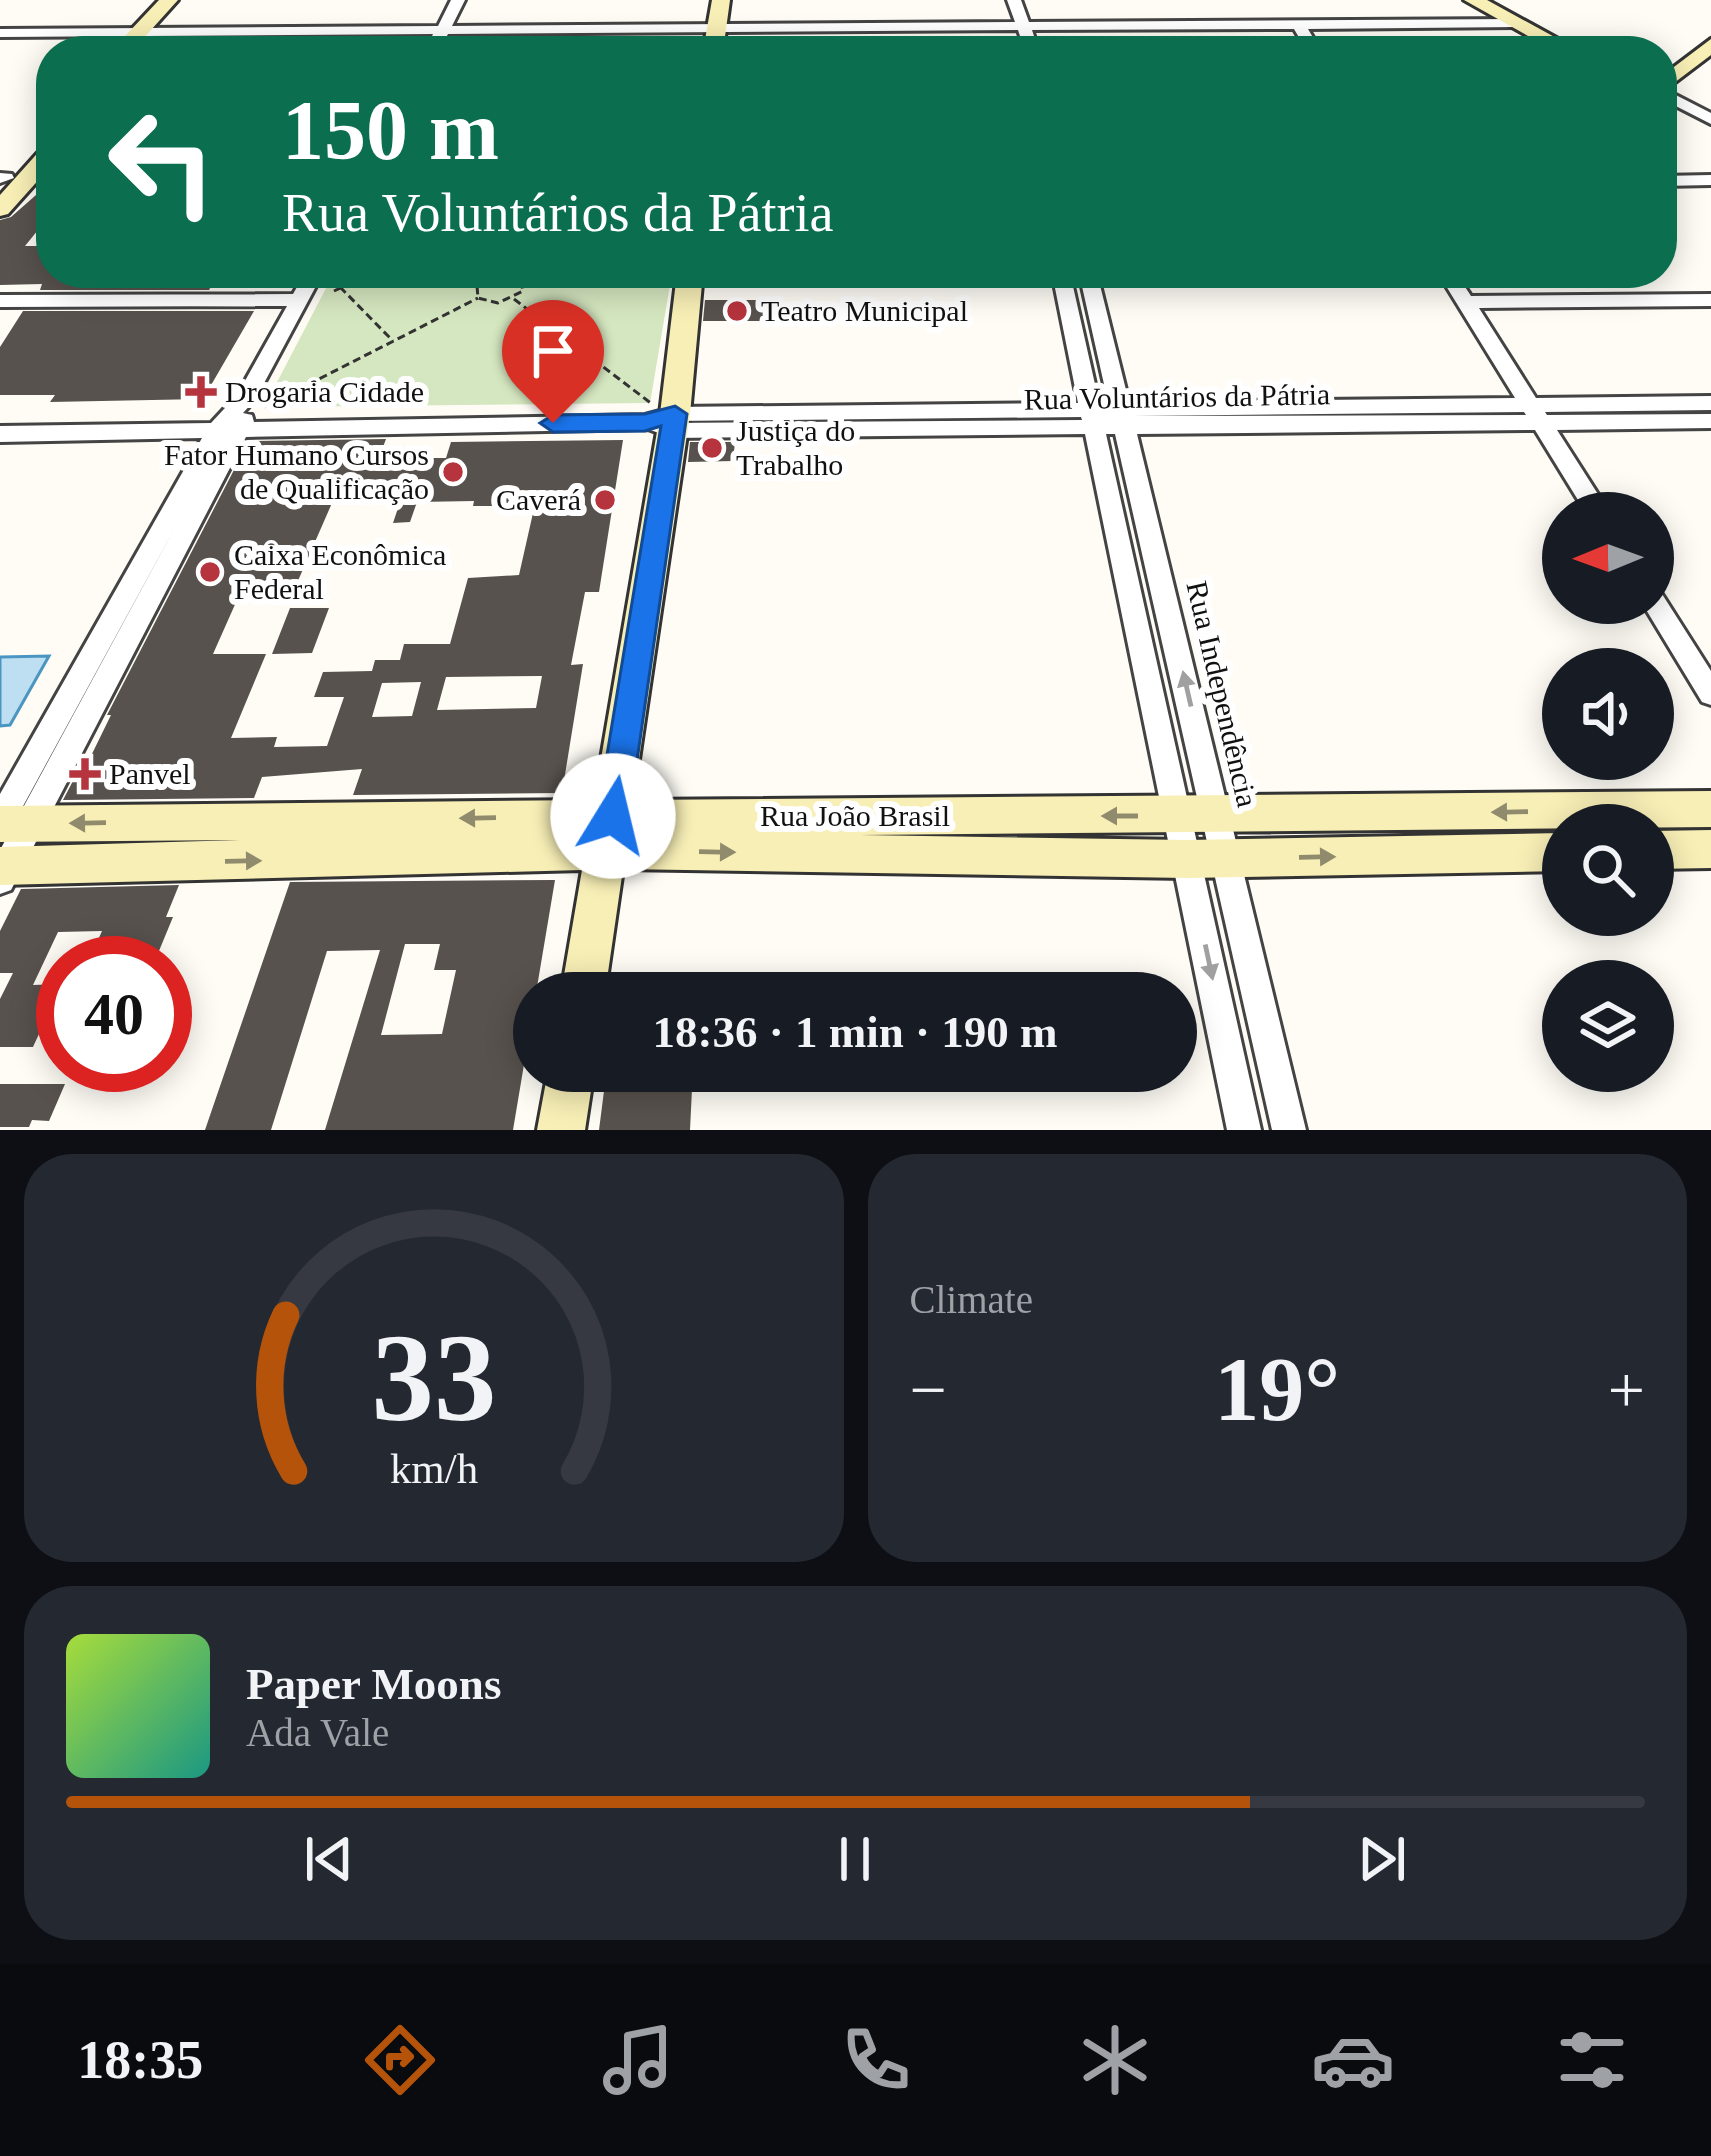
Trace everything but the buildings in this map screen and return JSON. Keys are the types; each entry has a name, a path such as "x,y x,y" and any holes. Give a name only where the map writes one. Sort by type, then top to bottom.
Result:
{"street":[{"path":"150,33 169,0"},
{"path":"150,33 186,0"},
{"path":"439,36 458,0"},
{"path":"721,0 729,36"},
{"path":"720,36 740,0"},
{"path":"1473,0 1542,36"},
{"path":"1397,11 1418,22"},
{"path":"7,28 150,33 267,27 958,24 1019,18 1516,22"},
{"path":"1297,22 1305,36"},
{"path":"1677,77 1706,55"},
{"path":"1677,98 1711,119"},
{"path":"0,209 36,154"},
{"path":"1677,181 1711,180"},
{"path":"2,871 10,823 306,288"},
{"path":"587,972 687,288"},
{"name":"Rua Independência","path":"1064,288 1118,540 1207,859 1268,1041 1289,1130"},
{"name":"Rua Independência","path":"1092,288 1153,541 1207,859 1226,1042 1244,1130"},
{"path":"1456,288 1585,492"},
{"path":"0,301 299,300"},
{"path":"1465,302 1711,300"},
{"name":"Rua Voluntários da Pátria","path":"0,419 234,420 274,426 1124,420 1536,414 1711,404"},
{"name":"Rua Voluntários da Pátria","path":"1536,414 1711,421"},
{"name":"Rua Voluntários da Pátria","path":"0,434 234,420"},
{"path":"1118,540 1153,541"},
{"path":"1667,624 1711,694"},
{"name":"Rua João Brasil","path":"2,871 610,833 1197,816 1711,809"},
{"path":"1405,813 1421,855"},
{"name":"Rua João Brasil","path":"10,823 610,833 1207,859 1542,852"},
{"path":"1674,850 1711,849"},
{"path":"1226,1042 1268,1041"},
{"path":"561,1130 567,1092"}],"path":[{"path":"339,288 393,341"},
{"path":"477,288 478,298 490,303 514,298 522,288"},
{"path":"234,420 478,298"},
{"path":"514,298 650,404 664,422"}],"green space":[{"path":"326,288 669,288 650,403 264,407"}],"water":[{"path":"49,656 10,725 0,726 0,657"}],"place":[{"name":"Teatro Municipal","path":"737,311"},
{"name":"Drogaria Cidade","path":"201,392"},
{"name":"Justiça do Trabalho","path":"712,448"},
{"name":"Fator Humano Cursos de Qualificação","path":"453,472"},
{"name":"Caverá","path":"605,500"},
{"name":"Caixa Econômica Federal","path":"210,572"},
{"name":"Panvel","path":"85,774"}],"route":[{"path":"553,423 645,422 675,414 613,816"}]}
